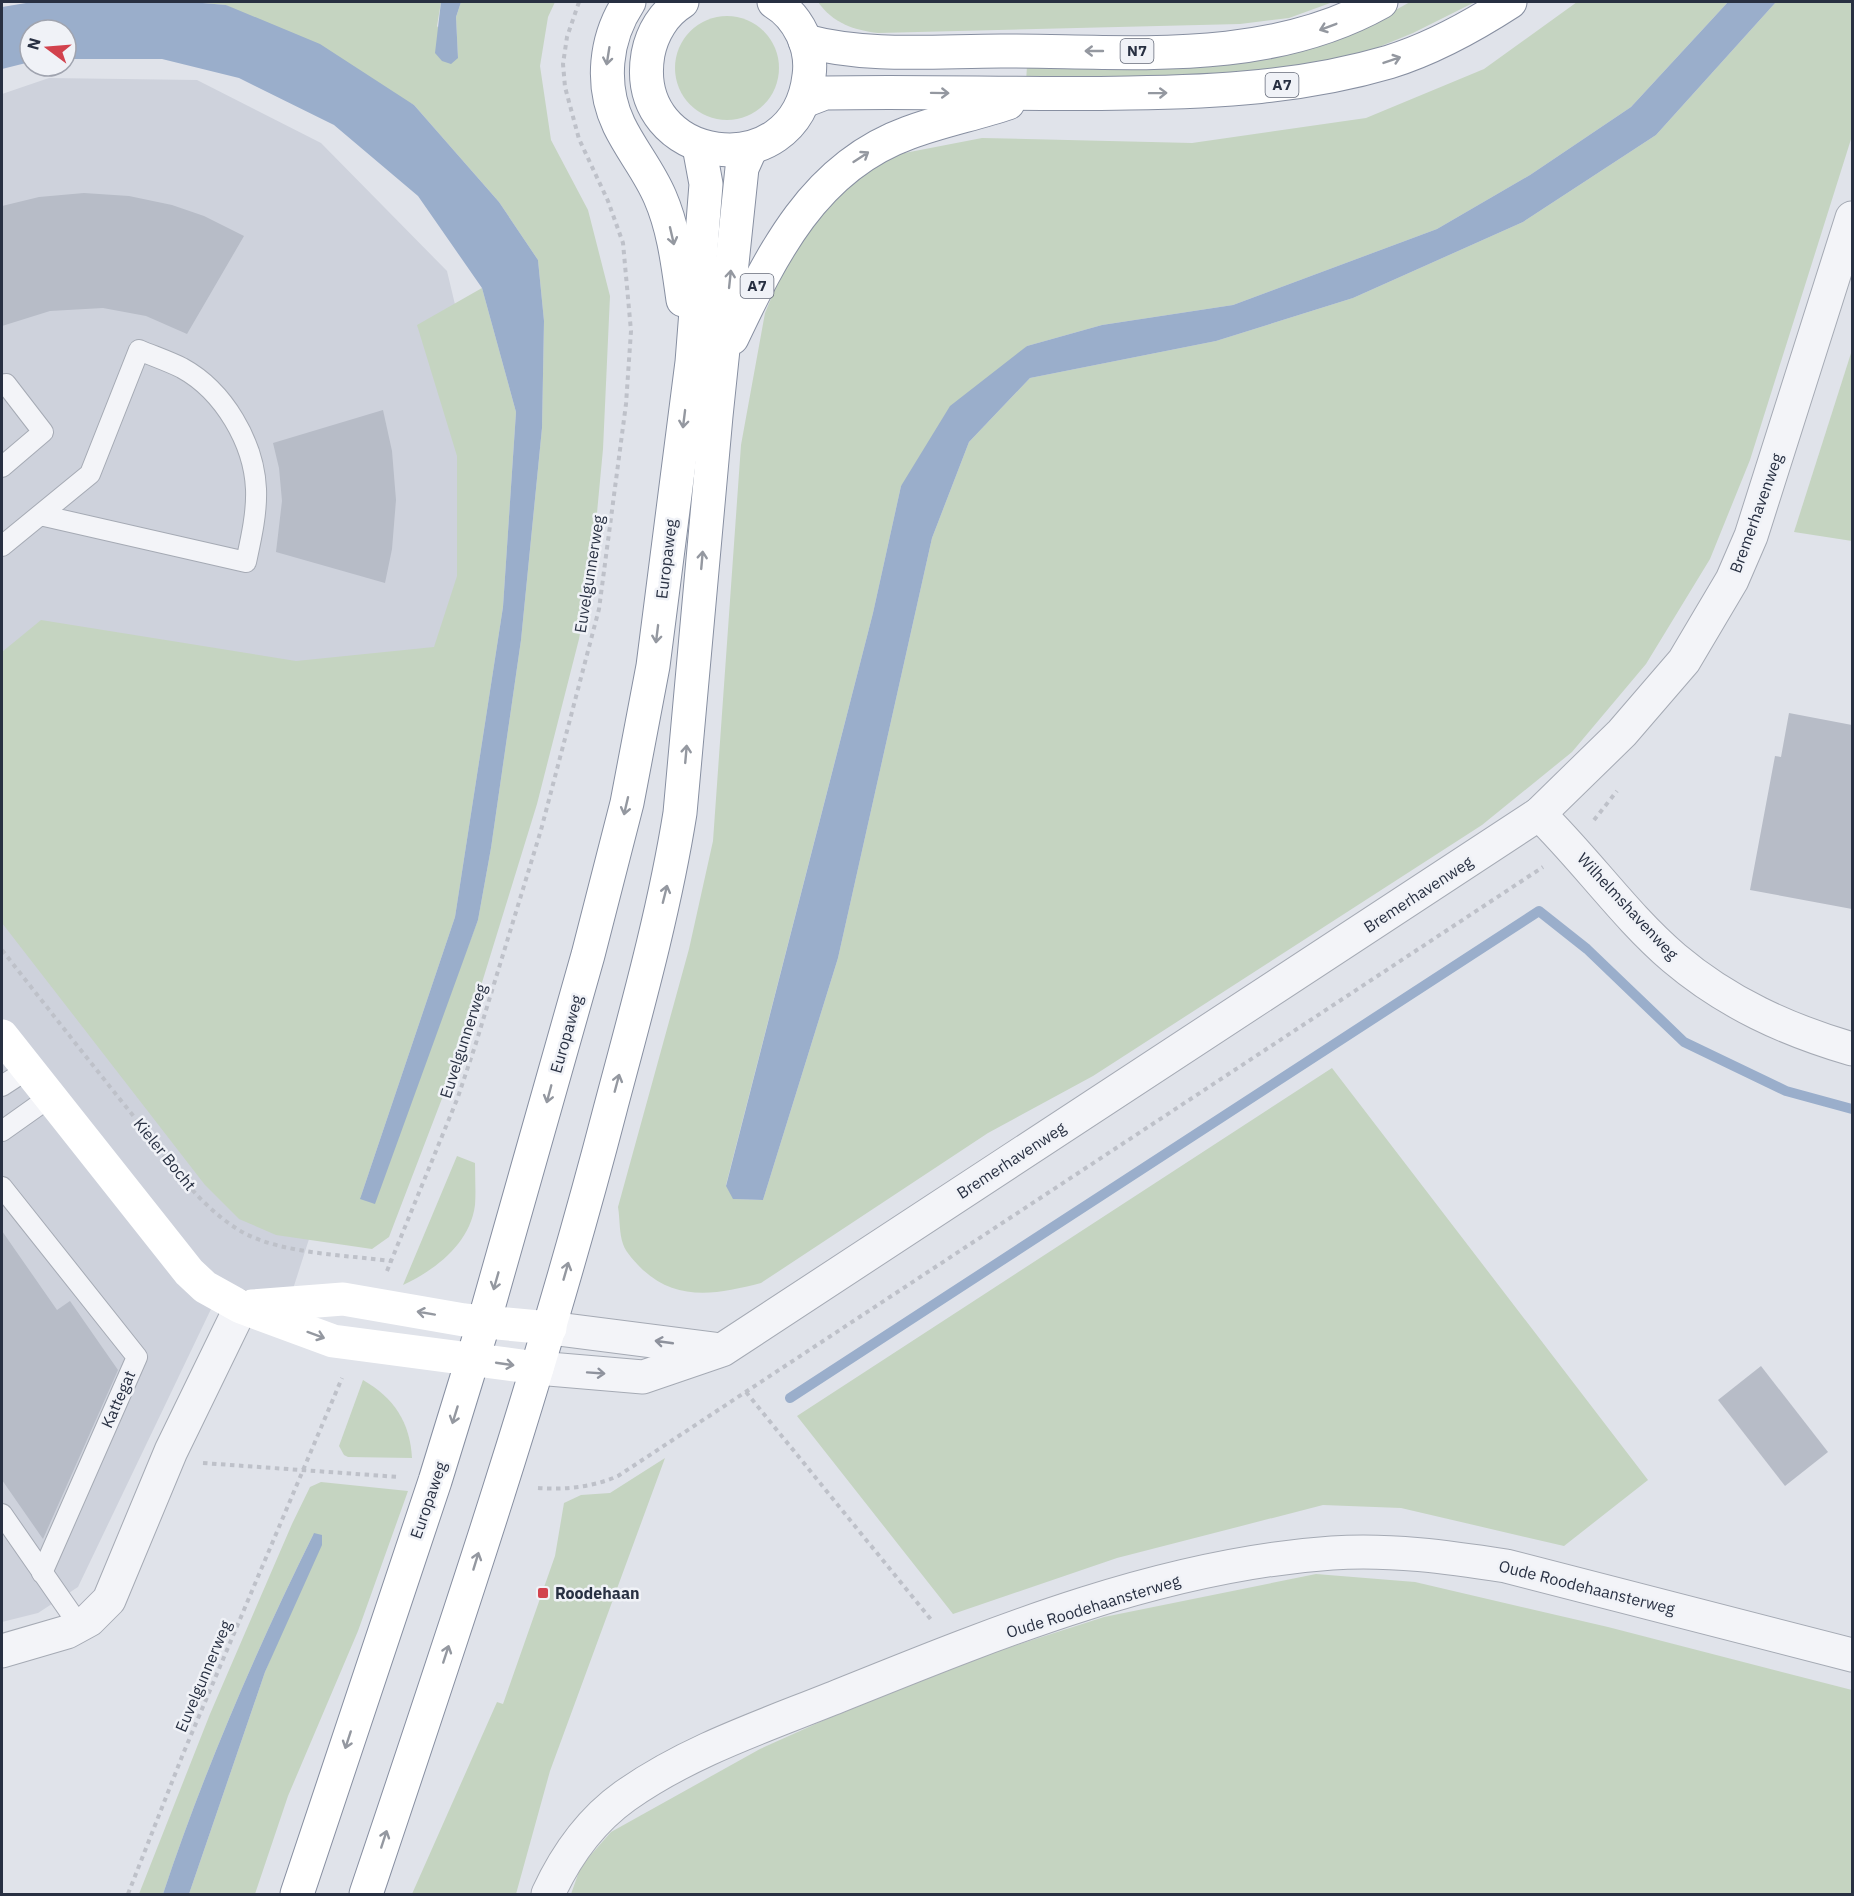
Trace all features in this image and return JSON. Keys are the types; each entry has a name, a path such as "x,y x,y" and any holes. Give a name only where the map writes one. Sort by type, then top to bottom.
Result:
{"main road":[{"path":"629,2 615,28 610,47 607,66 608,86 618,124 647,169 661,198 707,360"},
{"path":"682,2 664,18 655,32 646,65 647,82 651,99 670,128 699,146 716,151 751,148 783,130 804,101 810,71 805,41 790,14 774,2"},
{"name":"N7","path":"805,41 823,46 885,51 1220,50 1316,32 1353,17 1381,2"},
{"name":"A7","path":"804,101 825,93 1037,95 1204,92 1267,87 1332,76 1391,62 1488,16 1510,2"},
{"name":"A7","path":"707,360 797,217 816,194 847,166 875,148 907,133 1037,95"},
{"name":"Europaweg","path":"366,1894 550,1328 589,1190 671,870 680,813 707,360 706,184 699,146"},
{"name":"Europaweg","path":"297,1894 435,1481 484,1322 588,955 627,803 742,168 751,148"},
{"path":"2,1036 15,1077 50,1097 189,1272 205,1287 241,1307 333,1341 537,1368"},
{"path":"241,1307 343,1299 484,1322 550,1328"}],"street":[{"name":"Bremerhavenweg","path":"537,1368 643,1377 722,1350 1539,814 1655,698 1684,661 1726,590 1751,536 1852,218"},
{"name":"Wilhelmshavenweg","path":"1539,814 1572,847 1644,929 1706,983 1776,1023 1852,1048"},
{"path":"2,1651 43,1641 89,1620 108,1600 171,1451 241,1307"},
{"path":"550,1328 722,1350"},
{"name":"Oude Roodehaansterweg","path":"548,1894 559,1870 579,1840 602,1814 650,1780 707,1749 953,1650 1113,1597 1188,1577 1259,1563 1332,1553 1390,1553 1448,1557 1506,1566 1852,1655"}],"lane":[{"path":"2,546 40,514 90,474 139,350 183,369 211,390 232,417 250,453 256,490 246,562 40,514"},
{"path":"2,385 6,384 43,432 2,467"},
{"path":"2,1131 50,1097"},
{"name":"Kattegat","path":"2,1187 136,1357 42,1573"},
{"path":"2,1514 78,1625"}],"path":[{"name":"Euvelgunnerweg","path":"440,1143 476,1043 534,853 599,609 624,415 631,331 623,243 608,201 579,139 565,87 563,64 567,37 579,2"},
{"name":"Kieler Bocht","path":"2,950 152,1139 198,1194 223,1218 244,1233 293,1248 391,1261"},
{"path":"746,1392 774,1424 953,1650"},
{"path":"171,1451 201,1463 303,1468 435,1481"},
{"name":"Euvelgunnerweg","path":"128,1894 183,1754 303,1468"},
{"path":"500,1484 559,1490 583,1486"}],"shaded area":[{"path":"49,78 197,80 321,143 447,271 484,426 426,875 283,1320 223,1284 78,1587 38,1613 2,1622 2,94"}],"green space":[{"path":"191,2 441,2 437,26 458,58 456,17 461,2 555,2 548,17 540,66 551,140 588,210 610,296 603,449 592,566 579,639 537,804 464,1041 389,1237 372,1249 276,1235 239,1219 205,1185 2,923 2,652 41,620 296,661 434,647 457,576 457,456 417,325 482,288 516,412 503,607 455,917 360,1199 437,1028 478,920 491,848 521,640 542,428 544,321 538,260 499,202 414,105 226,5"},
{"path":"818,2 1333,2 1289,18 1240,24 878,33 844,24 830,15"},
{"path":"1410,2 1475,2 1413,33 1369,51 1260,77 1026,82 1027,66 1354,33"},
{"path":"1577,2 1728,2 1631,107 1530,175 1437,229 1233,305 1102,325 1027,346 901,486 873,613 726,1185 734,1199 763,1200 838,958 932,538 969,442 1030,378 1216,341 1353,298 1523,222 1656,135 1776,2 1852,2 1852,136 1750,460 1710,559 1646,664 1572,752 1482,825 1093,1076 988,1133 761,1283 729,1290 699,1293 670,1287 656,1280 640,1267 624,1247 618,1207 689,949 713,841 741,445 765,313 793,246 832,201 889,156 982,138 1192,143 1366,118 1484,69"},
{"path":"727,16 747,20 764,31 775,48 779,68 775,88 764,105 747,116 727,120 707,116 690,105 679,88 675,68 679,48 690,31 707,20"},
{"path":"1852,350 1852,541 1794,532"},
{"path":"1332,1068 1648,1480 1564,1546 1401,1508 1323,1505 1117,1558 953,1614 797,1416"},
{"path":"457,1156 475,1163 475,1205 472,1219 466,1232 449,1254 427,1272 403,1285"},
{"path":"363,1380 392,1403 398,1412 408,1433 412,1458 348,1457 344,1455 339,1446"},
{"path":"665,1458 550,1771 516,1894 412,1894 497,1702 503,1704 555,1556 564,1503 581,1495 610,1493"},
{"path":"321,1482 408,1491 358,1631 288,1796 255,1894 189,1894 265,1672 284,1626 314,1533 232,1711 163,1894 139,1894 210,1714 292,1524 310,1487"},
{"path":"1316,1574 1415,1582 1608,1627 1852,1690 1852,1894 571,1894 581,1866 611,1832 760,1749 929,1673 1104,1617"}],"water":[{"path":"32,2 191,2 226,5 320,44 414,105 499,202 538,260 544,321 542,428 521,640 491,848 478,920 375,1204 360,1199 455,917 503,607 516,412 482,288 418,196 334,125 239,78 162,59 78,59 78,18 18,18 18,65 2,69 2,7"},
{"path":"441,2 461,2 456,17 458,58 451,64 442,61 435,53"},
{"path":"1728,2 1776,2 1656,135 1523,222 1353,298 1216,341 1030,378 969,442 932,538 838,958 763,1200 733,1199 726,1186 873,613 901,486 950,406 1027,346 1102,325 1233,305 1437,229 1530,175 1631,107"},
{"path":"314,1533 322,1535 322,1545 265,1672 189,1894 163,1894 232,1711"}],"building":[{"path":"84,193 129,196 172,205 204,216 244,236 187,334 146,316 103,308 50,311 2,326 2,206 39,197"},
{"path":"383,410 392,451 396,500 392,549 385,583 276,552 282,501 279,468 273,443"},
{"path":"1789,713 1852,725 1852,909 1750,890 1775,756 1781,757"},
{"path":"2,1231 57,1310 70,1301 118,1370 43,1539 2,1480"},
{"path":"1761,1366 1828,1452 1785,1486 1718,1400"}],"waterway":[{"path":"790,1398 1539,911 1587,949 1684,1042 1786,1091 1852,1109"}],"place":[{"name":"Roodehaan","path":"543,1593"}]}
